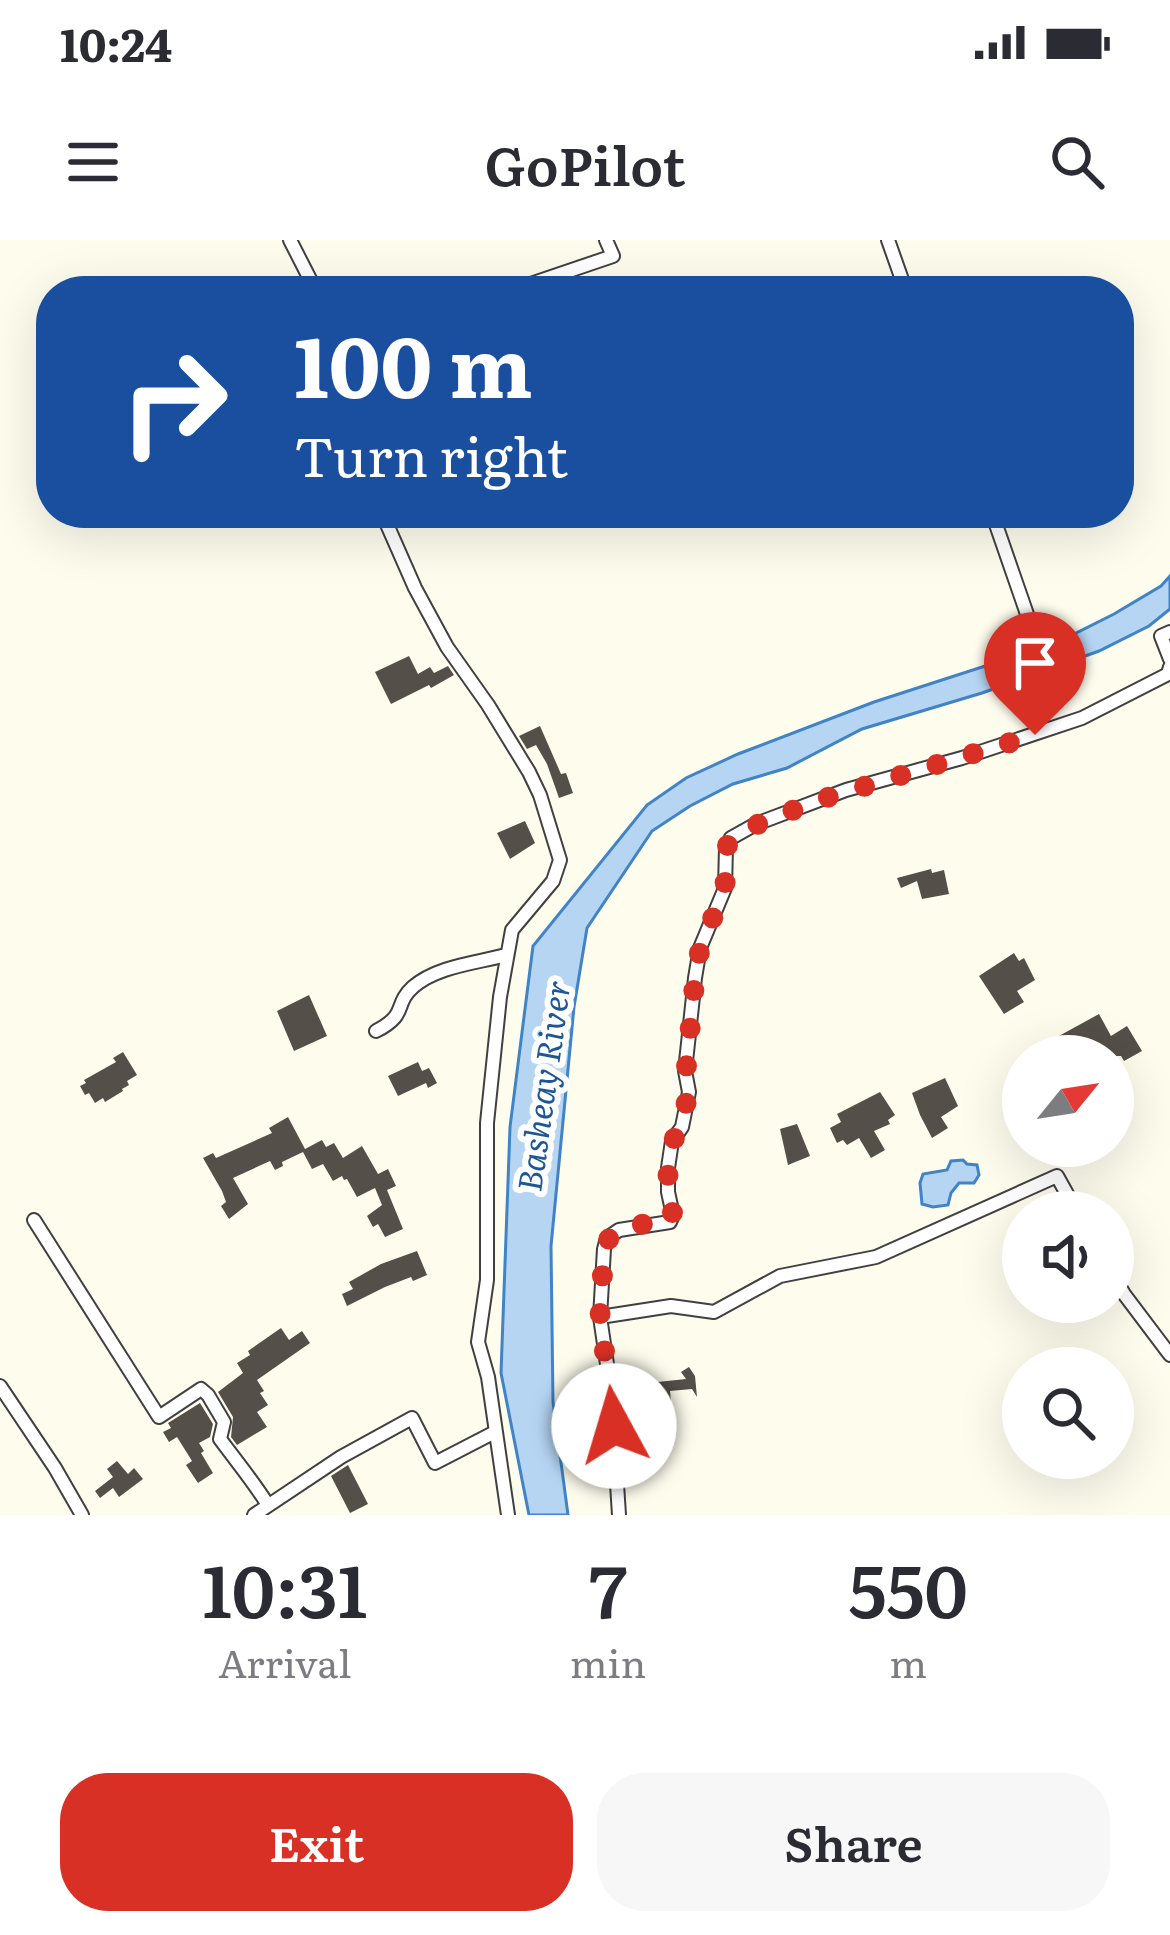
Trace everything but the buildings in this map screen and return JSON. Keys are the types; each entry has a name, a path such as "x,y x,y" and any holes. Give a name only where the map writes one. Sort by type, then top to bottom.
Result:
{"street":[{"path":"290,240 308,276"},
{"path":"554,276 613,256 606,240"},
{"path":"888,240 901,276"},
{"path":"389,528 447,647 529,772 560,860 554,880 512,931 487,1124 487,1280 478,1342 488,1377 508,1515"},
{"path":"997,528 1037,643"},
{"path":"619,1515 611,1391 600,1316 607,1238 633,1226 670,1222 673,1215 668,1168 688,1092 695,979 700,949 725,888 726,847 731,838 846,790 1082,718 1168,674 1170,663 1161,636 1170,632"},
{"path":"376,1030 396,1020 408,992 424,980 506,955"},
{"path":"1023,1191 1057,1176 1065,1191"},
{"path":"600,1316 671,1306 714,1312 780,1276 876,1257 1002,1201"},
{"path":"34,1220 159,1418 201,1389 224,1422 220,1439 268,1505"},
{"path":"1134,1307 1170,1354"},
{"path":"0,1386 82,1515"},
{"path":"254,1515 341,1457 412,1418 435,1463 495,1432"}],"water":[{"name":"Basheay River","path":"1170,576 1170,609 1149,626 1099,651 862,729 787,768 733,784 652,831 587,928 574,1007 551,1246 553,1402 568,1515 529,1515 501,1373 510,1127 533,946 647,805 686,778 874,702 1056,643 1114,614"},
{"path":"951,1161 977,1165 979,1175 974,1183 959,1183 948,1205 922,1204 923,1174 947,1170"}],"route":[{"path":"614,1426 600,1316 604,1249 607,1238 619,1230 670,1222 673,1215 668,1168 688,1092 695,979 700,949 725,888 726,847 731,838 846,790 1035,735"}]}
